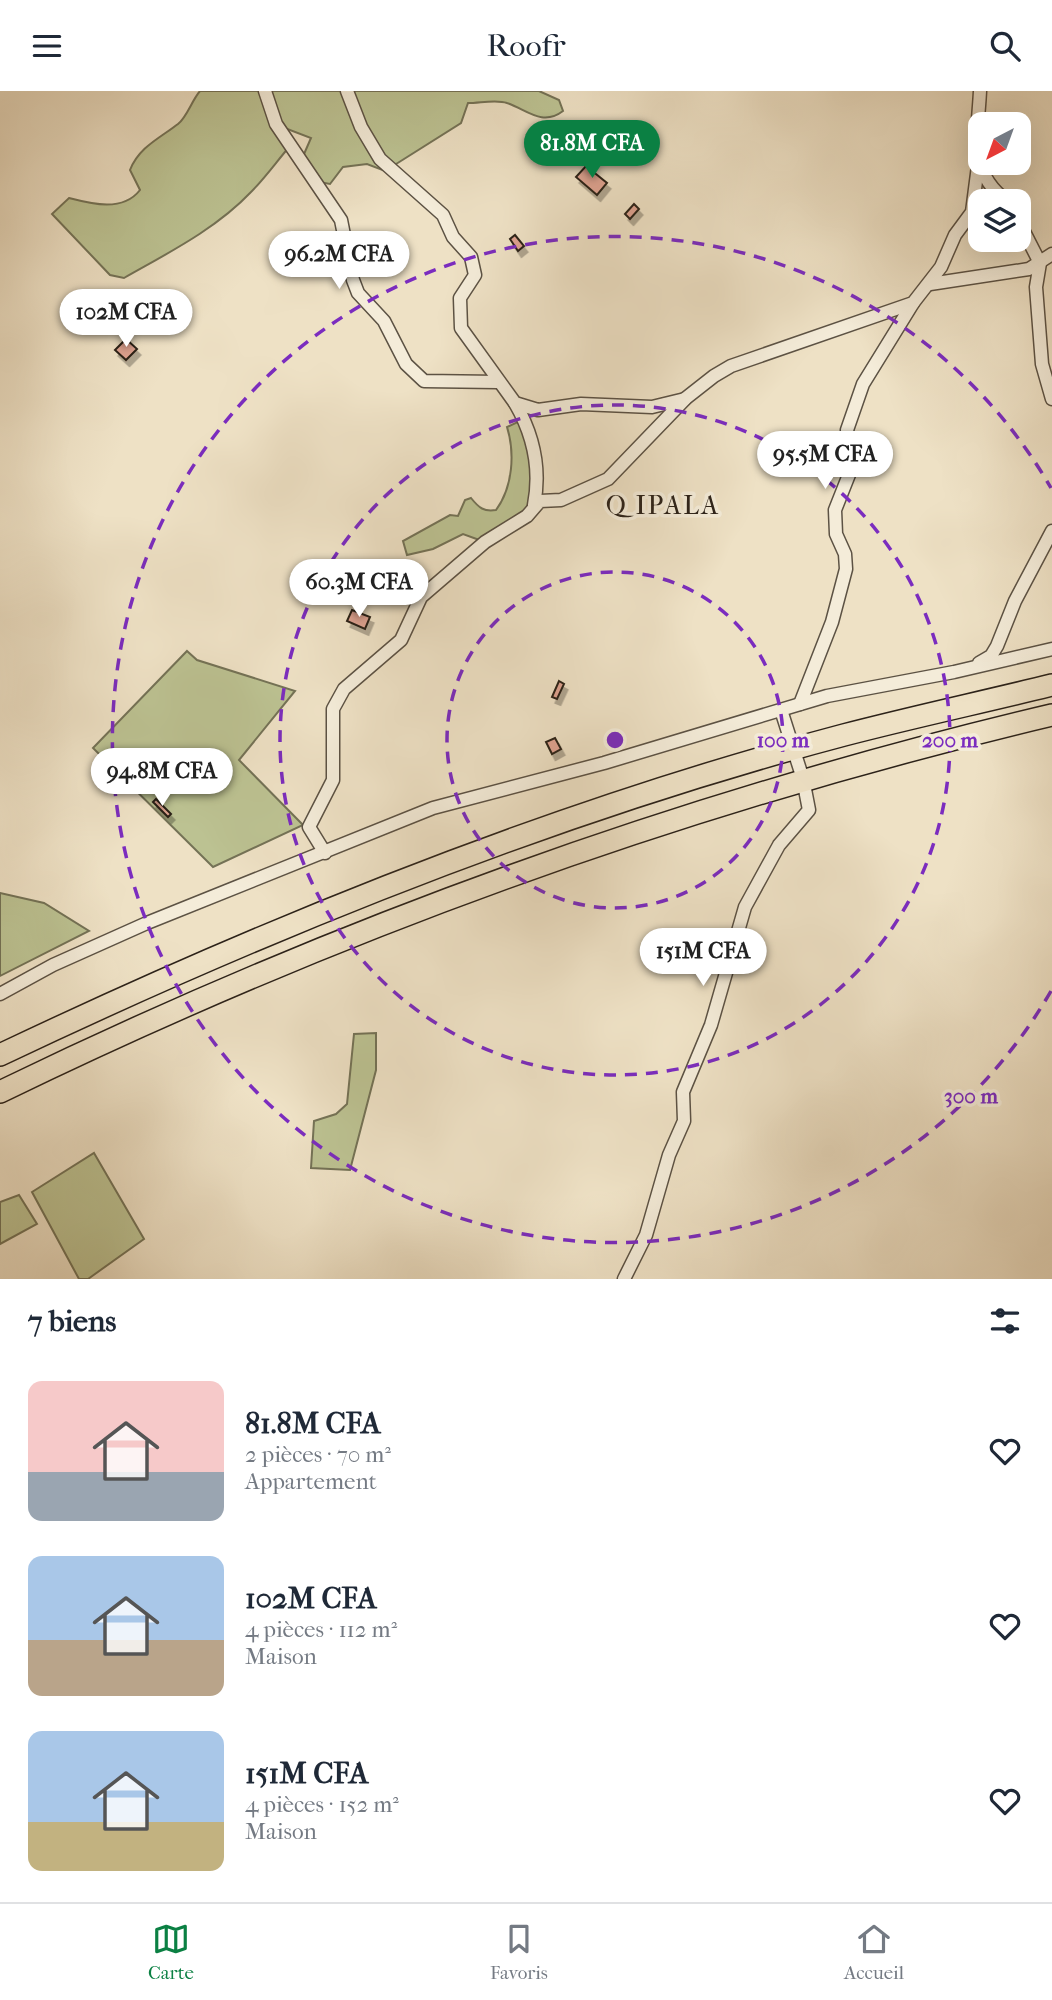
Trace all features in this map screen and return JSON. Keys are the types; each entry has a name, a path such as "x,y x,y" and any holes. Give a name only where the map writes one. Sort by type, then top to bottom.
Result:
{"highway":[{"path":"0,1055 265,935 609,807 793,750 1052,685"},
{"path":"0,1092 256,973 418,909 633,832 803,779 1052,715"}],"street":[{"path":"265,91 276,124 341,220 358,293 384,321 406,364 424,381 498,382"},
{"path":"325,853 309,827 333,780 333,709 337,699 344,689 401,640 421,597 485,542 527,516 534,505 537,486 532,438 515,403 461,328 460,298 475,275 471,257 453,237 443,215 380,159 361,127 347,91"},
{"path":"979,112 980,91"},
{"path":"800,704 832,622 846,569 845,554 836,534 835,510 854,462 848,430 863,384 913,303 942,267 955,235 972,212 977,175"},
{"path":"1031,245 1040,263 1036,287 1042,364 1052,399"},
{"path":"930,284 1029,269 1052,254"},
{"path":"534,505 540,501 561,500 608,479 687,398 731,366 913,303"},
{"path":"515,403 538,410 581,404 652,408 687,398"},
{"path":"973,666 991,656 997,646 1014,601 1052,531"},
{"path":"0,994 53,965 147,923 433,809 604,763 800,704 1052,649"},
{"path":"624,1279 646,1235 669,1155 684,1121 682,1092 711,1025 745,907 779,845 809,810 803,779 781,710"}],"green space":[{"path":"200,91 539,91 559,100 563,111 541,117 503,102 468,103 461,123 385,171 367,164 343,167 330,184 314,181 301,161 311,138 277,125 290,146 261,181 223,218 124,278 110,275 52,214 69,198 107,205 133,197 140,190 130,170 134,162 144,149 181,121"},
{"path":"524,419 532,438 534,505 485,542 463,534 433,549 407,555 403,541 450,515 458,516 465,500 471,498 482,509 496,510 506,491 511,470 507,427"},
{"path":"187,651 197,660 295,691 239,760 303,825 213,867 93,748"},
{"path":"0,893 44,903 89,931 0,976"},
{"path":"376,1033 376,1070 350,1170 311,1168 314,1121 336,1114 347,1104 354,1034"},
{"path":"94,1153 144,1239 88,1279 79,1279 32,1192"},
{"path":"19,1195 37,1224 0,1244 0,1202"}],"building":[{"path":"586,166 607,183 597,195 576,177"},
{"path":"634,204 639,209 630,219 625,214"},
{"path":"515,235 524,246 518,251 510,239"},
{"path":"126,339 137,349 126,360 115,350"},
{"path":"352,610 370,617 365,629 347,621"},
{"path":"559,681 564,684 557,699 552,697"},
{"path":"555,738 561,749 552,754 546,742"},
{"path":"156,799 171,814 168,817 153,802"}],"district":[{"name":"Q IPALA","path":"663,505"}]}
